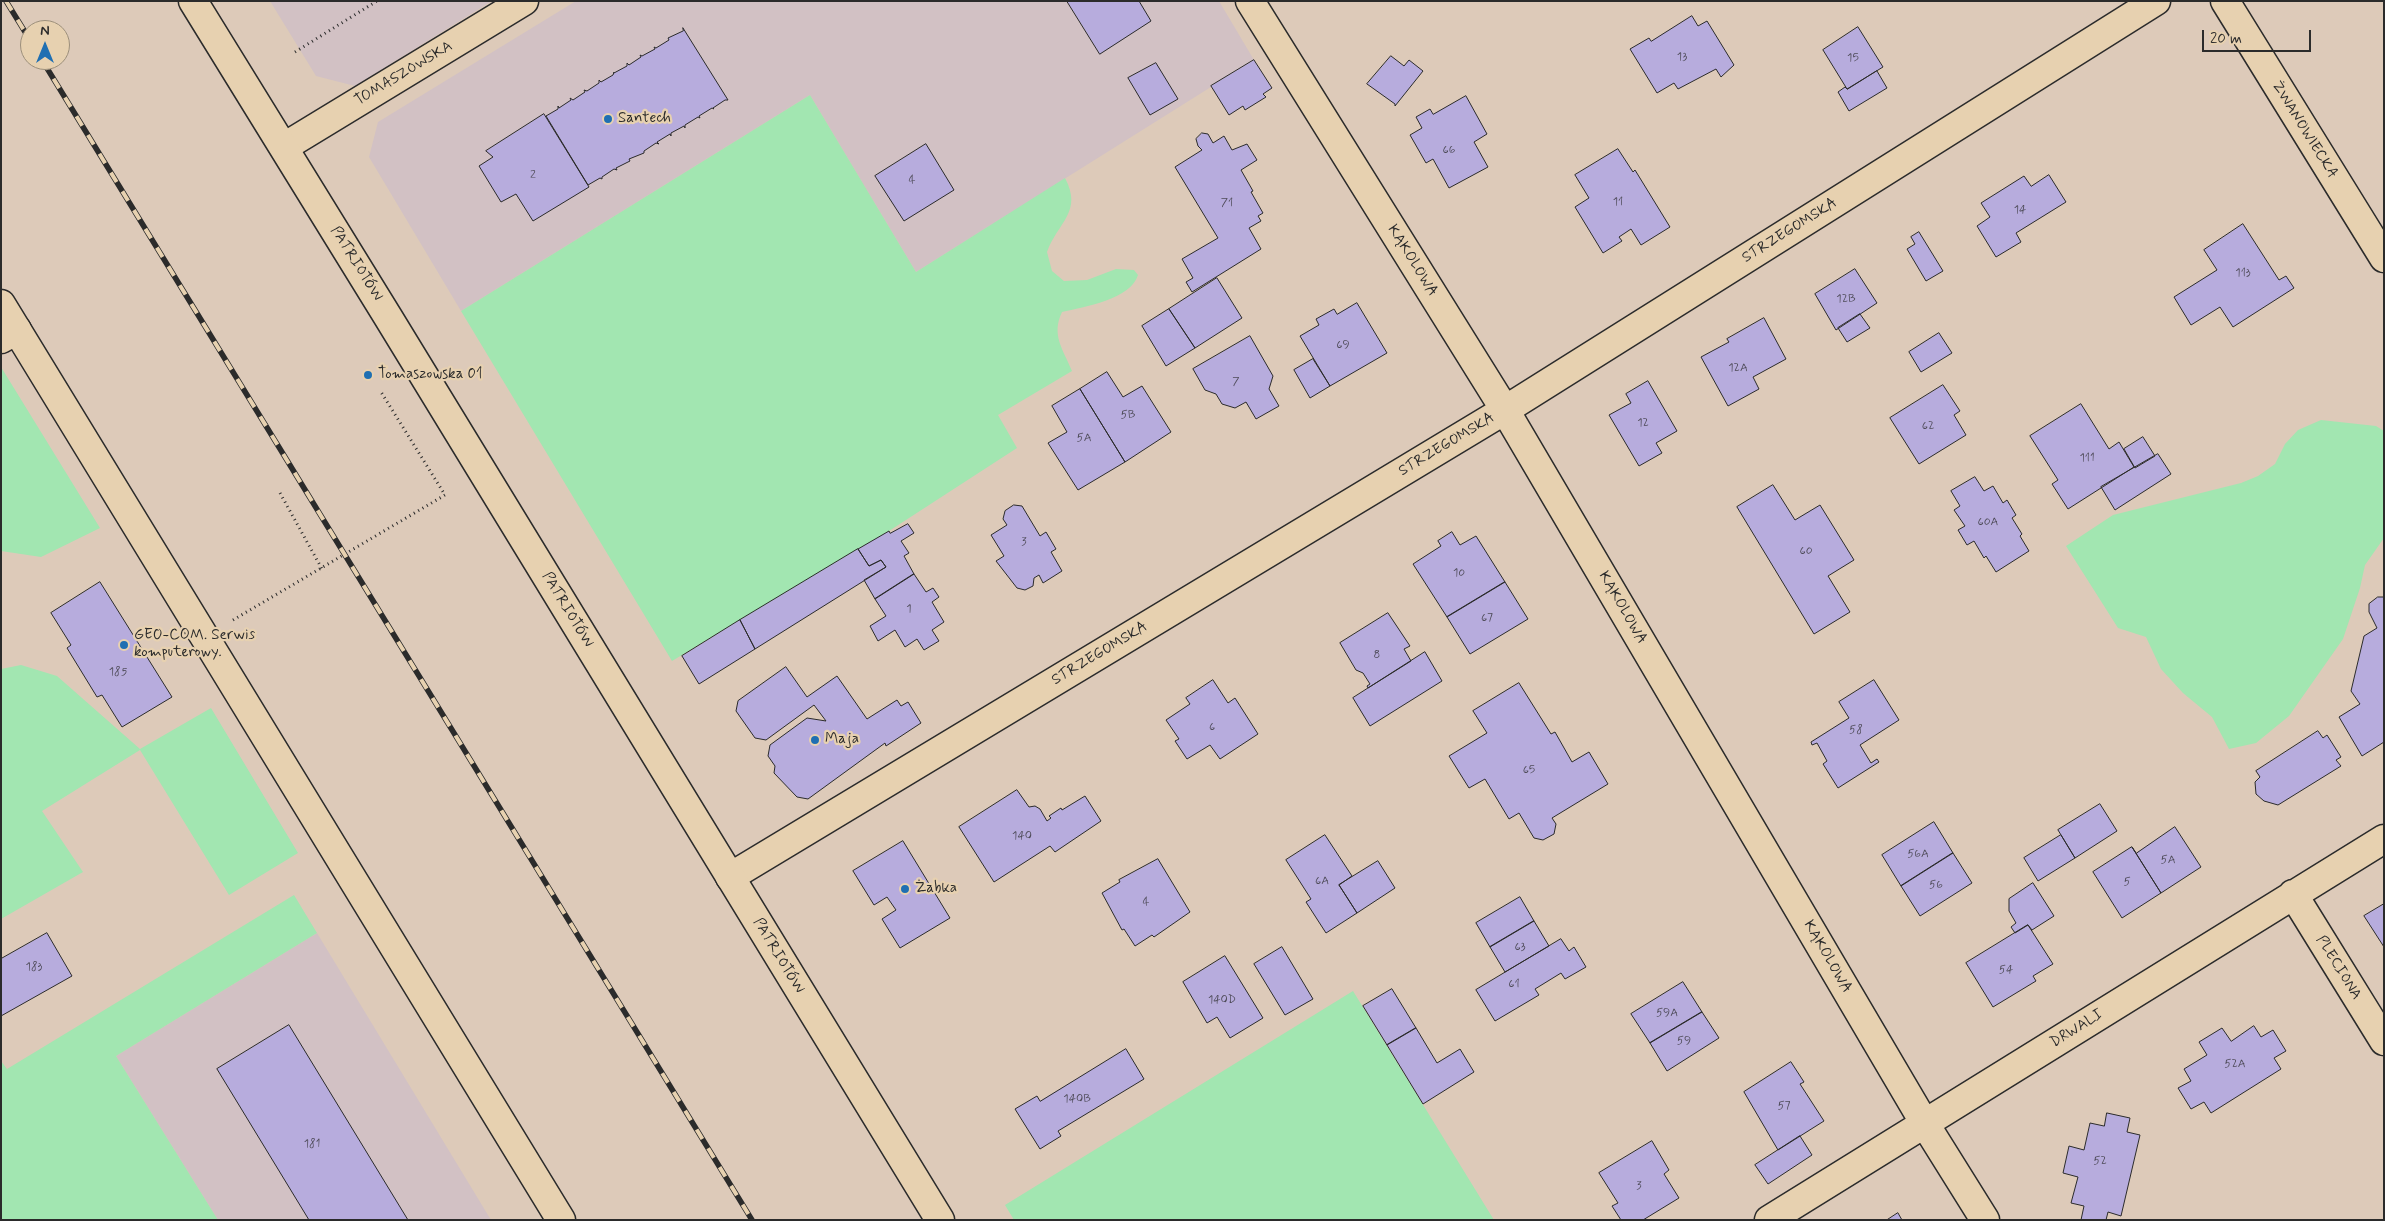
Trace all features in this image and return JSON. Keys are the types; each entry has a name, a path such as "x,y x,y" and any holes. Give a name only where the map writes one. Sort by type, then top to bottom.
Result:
{"street":[{"name":"PATRIOTÓW","path":"193,1 940,1220"},
{"name":"TOMASZOWSKA","path":"284,147 524,1"},
{"name":"KĄKOLOWA","path":"1250,1 1505,410 1925,1124 1985,1220"},
{"name":"STRZEGOMSKA","path":"730,877 1505,410 2156,1"},
{"name":"ŻWANOWIECKA","path":"2225,1 2384,258"},
{"path":"1,304 9,334 560,1220"},
{"name":"DRWALI","path":"1769,1220 2384,839"},
{"name":"PLECIONA","path":"2293,894 2384,1041"}],"path":[{"path":"295,52 377,1"},
{"path":"231,622 445,495 381,392"},
{"path":"280,493 322,569"}],"shaded area":[{"path":"270,1 492,1 355,86 316,76"},
{"path":"576,1 1219,1 1254,60 916,272 810,95 461,311 369,157 378,122"},
{"path":"317,933 491,1220 218,1220 116,1056"}],"green space":[{"path":"810,95 916,272 1065,178 1070,190 1070,208 1047,252 1052,271 1064,281 1087,280 1116,269 1134,270 1138,275 1134,283 1117,296 1106,301 1062,312 1059,320 1058,335 1072,371 998,415 1017,448 889,531 672,661 461,311"},
{"path":"1,367 100,528 41,557 1,551"},
{"path":"2321,420 2376,426 2384,431 2384,538 2365,565 2360,588 2343,639 2289,716 2256,743 2229,749 2212,717 2183,693 2161,669 2146,637 2118,628 2066,546 2113,515 2241,483 2258,476 2275,464 2285,444 2298,430"},
{"path":"21,665 57,676 140,749 211,708 298,853 229,895 140,750 42,811 83,872 1,919 1,669"},
{"path":"294,895 317,933 116,1056 218,1220 1,1220 1,1061 7,1069"},
{"path":"1353,991 1494,1220 1014,1220 1005,1205"}],"building":[{"path":"1067,1 1139,1 1151,21 1100,54"},
{"path":"1692,16 1698,26 1707,21 1734,65 1721,77 1716,69 1678,89 1674,83 1657,93 1630,49 1649,38 1651,41"},
{"path":"1858,27 1883,67 1847,89 1823,50"},
{"path":"683,28 728,100 725,100 714,109 712,108 699,116 700,118 698,117 685,125 685,128 684,126 671,133 671,136 670,134 657,142 659,144 656,143 644,151 644,153 629,159 630,161 616,168 617,170 614,169 602,177 602,179 600,178 588,185 546,116 558,109 558,106 559,108 571,100 570,98 573,100 585,92 584,90 587,91 599,83 599,80 601,82 613,75 614,72 627,66 627,63 629,65 641,57 640,55 642,56 655,49 654,47 656,48 669,40 668,38 683,31"},
{"path":"1391,56 1404,66 1409,60 1423,71 1395,106 1395,104 1367,84"},
{"path":"1254,60 1272,88 1263,94 1266,97 1245,110 1243,106 1229,115 1211,86"},
{"path":"1156,63 1178,99 1150,115 1128,78"},
{"path":"1877,71 1887,88 1849,111 1838,92 1845,87 1847,89"},
{"path":"1466,96 1487,134 1474,142 1488,167 1449,188 1433,159 1426,163 1410,135 1422,128 1416,117 1430,109 1433,114"},
{"path":"544,114 589,187 533,221 516,194 501,202 479,166 493,157 486,151"},
{"path":"1202,133 1208,134 1213,143 1224,136 1232,150 1247,144 1257,160 1241,170 1263,213 1258,216 1261,221 1249,228 1261,249 1192,292 1186,282 1193,278 1182,259 1218,238 1175,167 1202,150 1198,146 1196,139"},
{"path":"926,144 954,190 904,221 875,176"},
{"path":"1618,149 1633,172 1635,170 1670,227 1641,245 1631,229 1619,237 1622,241 1603,253 1575,207 1589,198 1575,175"},
{"path":"2049,175 2066,202 2016,233 2021,242 1996,257 1977,226 1990,217 1981,203 2024,176 2031,186"},
{"path":"2243,224 2279,280 2286,276 2294,288 2233,327 2220,307 2191,325 2174,297 2217,270 2204,250"},
{"path":"1919,232 1943,271 1926,281 1907,249 1915,244 1911,237"},
{"path":"1855,269 1877,303 1836,330 1815,294"},
{"path":"1217,278 1242,318 1195,348 1169,309"},
{"path":"1357,303 1387,353 1330,386 1300,336 1319,325 1316,319 1334,309 1337,314"},
{"path":"1169,309 1195,348 1166,366 1142,326"},
{"path":"1860,314 1870,328 1847,342 1838,328"},
{"path":"1764,318 1786,359 1753,377 1759,389 1728,406 1701,357 1729,342 1727,339"},
{"path":"1939,333 1952,353 1921,372 1909,352"},
{"path":"1250,336 1273,376 1269,389 1279,406 1256,419 1246,402 1235,408 1222,404 1216,394 1205,390 1193,369"},
{"path":"1313,359 1330,386 1310,398 1294,370"},
{"path":"1107,372 1123,397 1142,386 1171,432 1125,462 1080,389"},
{"path":"1648,381 1677,431 1656,443 1662,453 1639,466 1609,415 1631,403 1626,394"},
{"path":"1943,385 1960,411 1954,415 1966,435 1919,464 1890,418"},
{"path":"1080,389 1125,462 1078,490 1048,443 1067,432 1052,406"},
{"path":"2081,404 2109,449 2119,442 2134,467 2068,509 2052,484 2058,480 2030,436"},
{"path":"2143,437 2155,456 2135,468 2124,449"},
{"path":"2158,454 2171,474 2115,510 2101,487"},
{"path":"1975,477 1984,491 1993,486 2003,503 2007,500 2016,515 2012,518 2022,534 2020,536 2029,551 1996,572 1986,556 1984,558 1974,541 1967,545 1958,530 1965,526 1954,510 1960,506 1951,491"},
{"path":"1773,485 1795,520 1820,505 1854,560 1828,576 1850,612 1814,634 1737,507"},
{"path":"1014,505 1022,506 1040,536 1046,532 1056,549 1051,552 1062,571 1043,583 1039,575 1034,578 1033,586 1025,590 1017,588 996,561 1004,556 991,535 1007,525 1003,519 1005,511"},
{"path":"908,524 914,533 901,541 909,553 904,556 914,574 875,599 864,580 886,567 881,560 869,566 858,549 889,531 890,533"},
{"path":"1452,532 1460,545 1476,536 1505,582 1447,617 1413,564 1441,546 1438,541"},
{"path":"858,549 869,566 881,560 886,567 755,649 740,620"},
{"path":"914,574 926,592 933,588 939,597 932,602 944,622 932,630 939,641 924,650 917,639 905,647 895,630 878,641 870,626 886,616 875,599"},
{"path":"100,582 172,697 122,727 102,695 97,697 67,648 71,645 51,613"},
{"path":"1505,582 1528,619 1470,654 1447,617"},
{"path":"2378,597 2384,597 2384,742 2362,756 2339,717 2360,704 2351,691 2364,636 2377,628 2369,612 2369,604"},
{"path":"1388,613 1410,646 1404,649 1411,661 1368,688 1367,686 1370,684 1363,673 1356,670 1340,643"},
{"path":"740,620 755,649 699,684 682,656"},
{"path":"1425,652 1442,681 1370,726 1353,698"},
{"path":"786,667 807,697 837,676 867,719 897,700 901,706 908,702 921,723 886,746 885,743 808,799 797,797 774,773 775,766 768,756 770,745 807,718 826,721 814,705 766,740 755,738 736,711 738,701"},
{"path":"1213,680 1228,703 1235,698 1258,734 1220,759 1210,745 1187,759 1175,741 1179,739 1166,720 1190,704 1186,698"},
{"path":"1874,680 1899,720 1860,745 1871,763 1877,759 1879,762 1838,788 1823,764 1827,761 1817,743 1812,745 1811,742 1849,718 1839,702"},
{"path":"1519,683 1551,734 1555,732 1572,762 1589,752 1608,784 1552,818 1556,824 1554,834 1543,840 1534,838 1519,813 1509,819 1485,779 1469,788 1449,756 1487,733 1473,711"},
{"path":"2318,731 2323,738 2327,735 2341,757 2336,760 2341,766 2278,805 2264,801 2256,794 2255,782 2260,777 2256,771"},
{"path":"1017,790 1029,807 1035,806 1040,809 1047,821 1051,818 1049,816 1061,808 1062,810 1085,796 1101,821 1055,852 1050,846 994,882 959,827"},
{"path":"2100,804 2117,831 2075,858 2058,830"},
{"path":"1934,822 1953,853 1901,886 1882,855"},
{"path":"2175,827 2201,867 2161,893 2132,847 2136,853"},
{"path":"1325,835 1352,876 1339,885 1357,913 1326,933 1306,902 1311,899 1286,860"},
{"path":"2061,835 2075,858 2038,881 2024,858"},
{"path":"903,841 950,918 900,948 882,919 896,910 887,897 874,905 853,871"},
{"path":"2132,847 2161,893 2122,918 2093,872"},
{"path":"1953,853 1972,883 1920,916 1901,886"},
{"path":"1158,859 1190,912 1154,937 1152,935 1135,946 1124,929 1122,930 1102,893 1120,882 1119,880"},
{"path":"1378,861 1395,888 1357,913 1339,885"},
{"path":"2033,883 2054,916 2032,930 2028,925 2015,933 2011,927 2016,923 2009,911 2009,899"},
{"path":"1520,897 1534,921 1490,947 1476,923"},
{"path":"2384,904 2384,947 2364,916"},
{"path":"1534,921 1549,946 1505,972 1490,947"},
{"path":"2028,925 2053,964 2033,976 2036,981 1993,1007 1966,963"},
{"path":"47,933 72,976 1,1016 1,959"},
{"path":"1561,939 1569,951 1574,947 1586,967 1565,979 1561,973 1535,989 1539,995 1495,1021 1476,990"},
{"path":"1282,947 1313,999 1285,1015 1254,964"},
{"path":"1225,956 1263,1018 1230,1038 1217,1017 1207,1023 1183,982"},
{"path":"1683,982 1702,1012 1650,1043 1631,1014"},
{"path":"1392,989 1416,1028 1387,1045 1363,1006"},
{"path":"1702,1012 1719,1038 1667,1071 1650,1043"},
{"path":"289,1025 408,1220 309,1220 217,1069"},
{"path":"2254,1026 2261,1037 2273,1030 2286,1051 2274,1058 2281,1069 2211,1113 2204,1102 2191,1109 2178,1088 2191,1081 2184,1069 2207,1055 2199,1042 2222,1028 2231,1041"},
{"path":"1416,1028 1437,1063 1460,1049 1474,1072 1423,1104 1387,1045"},
{"path":"1126,1049 1144,1079 1058,1131 1061,1136 1040,1149 1015,1109 1037,1096 1040,1101"},
{"path":"1791,1062 1804,1082 1800,1084 1824,1121 1778,1150 1744,1092"},
{"path":"2107,1113 2130,1118 2127,1132 2140,1135 2121,1216 2108,1212 2106,1220 2081,1220 2084,1206 2071,1203 2078,1177 2063,1173 2069,1146 2084,1150 2090,1123 2104,1126"},
{"path":"1800,1136 1812,1155 1768,1184 1755,1165"},
{"path":"1652,1141 1669,1170 1664,1174 1679,1198 1643,1220 1621,1220 1612,1206 1618,1203 1599,1173"},
{"path":"1898,1213 1902,1220 1887,1220"}],"railway":[{"path":"6,1 20,24"},
{"path":"48,70 752,1220"}],"place":[{"name":"Santech","path":"608,119"},
{"name":"Tomaszowska 01","path":"368,375"},
{"name":"GEO-COM. Serwis komputerowy.","path":"124,645"},
{"name":"Maja","path":"815,740"},
{"name":"Żabka","path":"905,889"}]}
